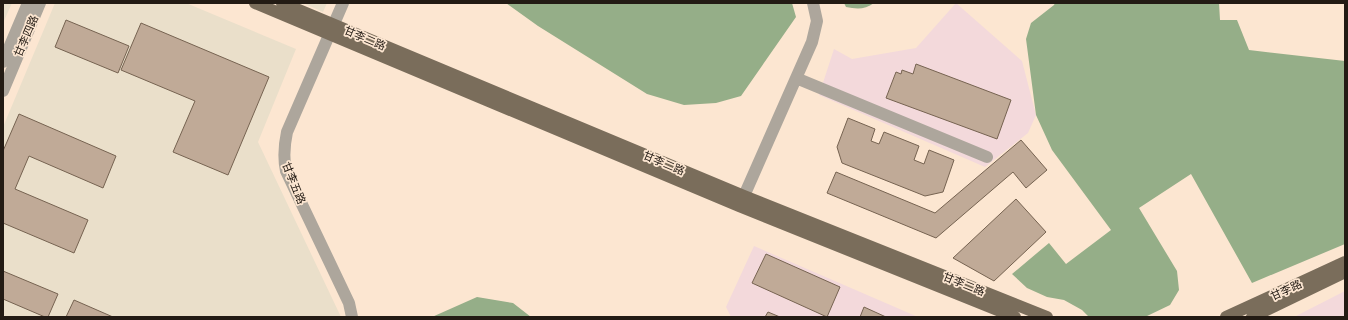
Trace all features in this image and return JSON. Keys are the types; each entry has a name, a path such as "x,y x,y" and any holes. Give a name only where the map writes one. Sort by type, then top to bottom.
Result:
{"main road":[{"name":"甘李二路","path":"255,3 332,30 1015,317"},
{"name":"甘李二路","path":"282,3 332,30"},
{"name":"甘李二路","path":"742,201 1047,317"},
{"name":"甘李路","path":"1226,317 1345,262"},
{"name":"甘李路","path":"1252,317 1345,272"}],"street":[{"name":"甘李四路","path":"3,62 28,3"},
{"name":"甘李四路","path":"3,91 40,3"},
{"name":"甘李五路","path":"343,3 287,132 283,158 286,171 349,303 352,317"},
{"path":"742,201 812,42 817,21 813,3"},
{"path":"796,78 987,157"}],"shaded area":[{"path":"3,3 12,3 3,23"},
{"path":"55,3 186,3 296,49 258,142 341,317 8,317 3,315 3,127"},
{"path":"303,3 327,3 323,12"},
{"path":"956,3 1022,61 1036,115 1028,133 985,167 819,95 834,49 852,59 916,48"},
{"path":"754,246 918,317 731,317 726,307"},
{"path":"1345,291 1345,317 1294,317"}],"green space":[{"path":"506,3 792,3 796,17 741,96 716,103 684,105 647,94 538,26"},
{"path":"844,3 874,3 864,8 857,8 846,7"},
{"path":"1055,3 1219,3 1220,20 1237,20 1249,50 1345,61 1345,244 1252,283 1191,174 1139,208 1177,271 1179,290 1170,305 1145,317 1089,317 1082,310 1064,300 1047,297 1027,288 1012,274 1049,243 1066,264 1111,230 1052,150 1036,115 1026,39 1031,23"},
{"path":"477,297 513,303 531,317 432,317"}],"building":[{"path":"66,20 129,46 118,73 55,47"},
{"path":"141,23 269,77 228,175 173,152 195,101 121,70"},
{"path":"916,64 1011,100 997,139 886,98 896,72 901,74 902,70 913,74"},
{"path":"19,114 116,156 103,188 29,156 15,189 88,220 74,253 3,223 3,151"},
{"path":"848,118 875,129 871,141 879,144 884,132 919,146 914,160 924,164 929,150 954,160 943,192 925,196 842,163 837,147"},
{"path":"1021,140 1047,170 1026,188 1013,172 936,238 827,193 836,172 935,213"},
{"path":"1016,199 1046,232 994,281 953,258"},
{"path":"766,254 840,287 827,317 752,283"},
{"path":"3,271 58,294 48,317 3,299"},
{"path":"74,300 113,317 66,317"},
{"path":"864,307 886,317 860,317"},
{"path":"768,312 780,317 765,317"}]}
